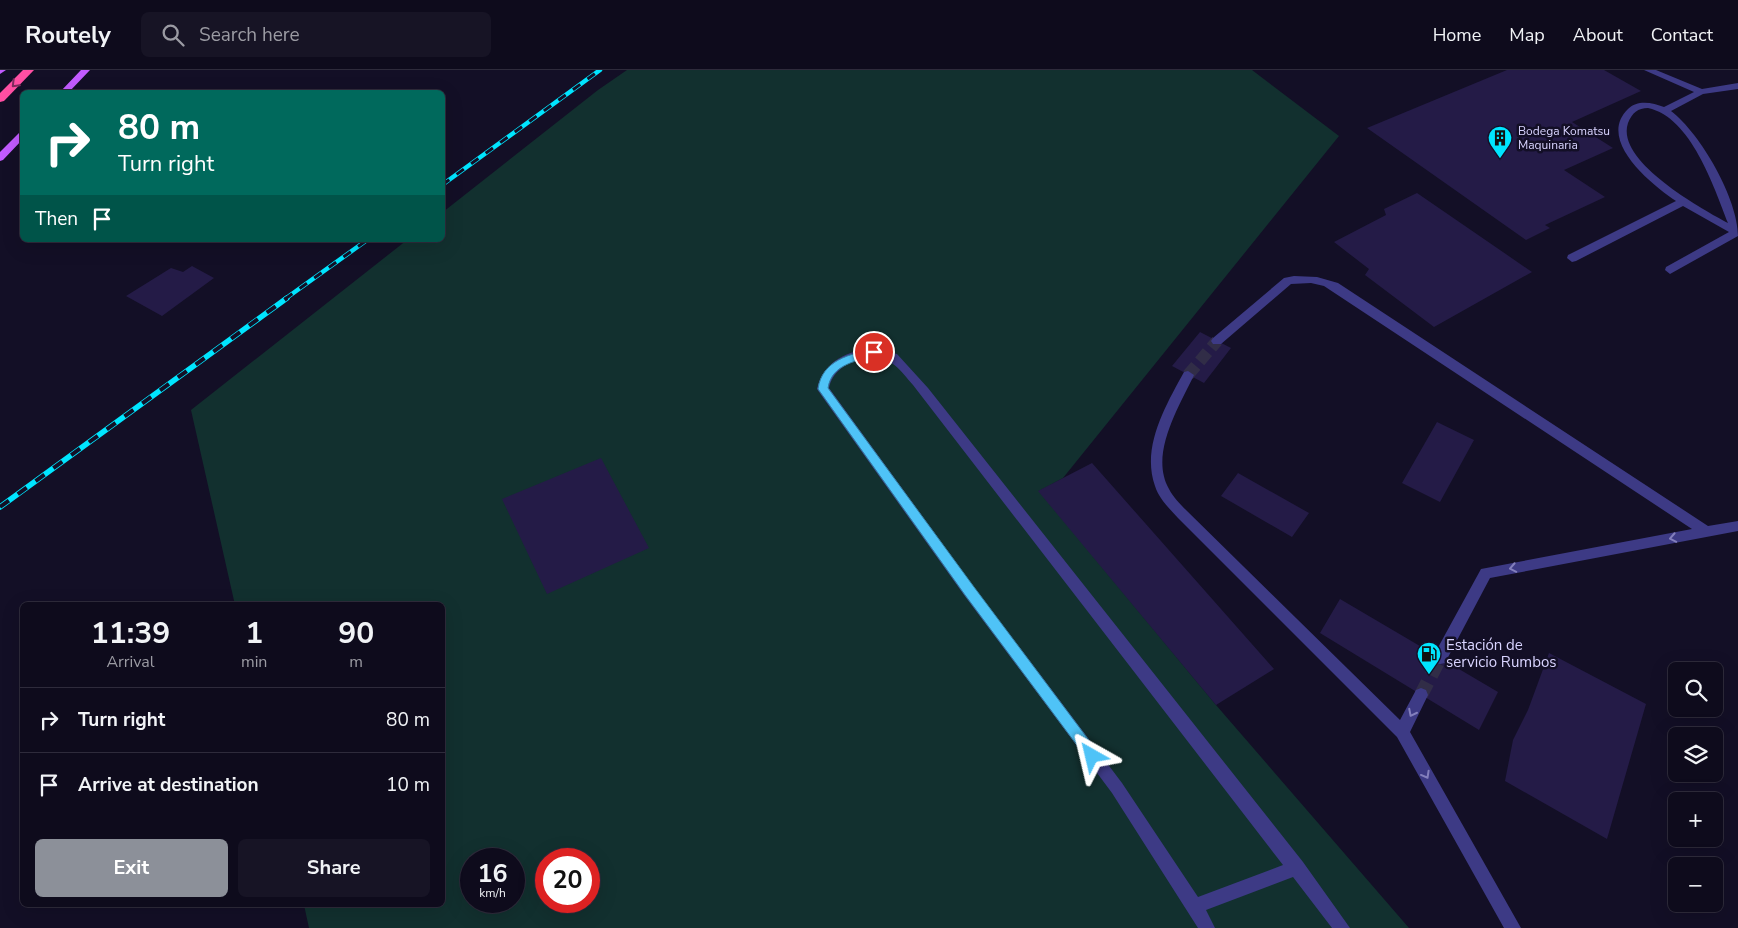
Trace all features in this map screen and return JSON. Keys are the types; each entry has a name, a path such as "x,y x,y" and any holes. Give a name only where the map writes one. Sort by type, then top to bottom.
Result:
{"highway":[{"path":"0,99 29,70"}],"main road":[{"path":"66,90 86,70"},
{"path":"0,158 20,137"}],"lane":[{"path":"1648,70 1701,92"},
{"path":"1664,111 1701,92 1738,86"},
{"path":"1645,104 1664,111 1681,124 1701,150 1714,175 1738,232 1683,202 1651,177 1629,148 1623,136 1624,122 1628,114 1636,106 1645,104"},
{"path":"1572,258 1683,202"},
{"path":"1670,270 1738,232"},
{"path":"1217,341 1288,281 1303,278 1320,280 1334,286 1707,532"},
{"path":"1208,928 1196,906 1116,788 969,591 823,389 824,379 837,364 866,353 882,353 895,358 941,412 1342,928"},
{"path":"1188,375 1158,443 1156,457 1159,479 1168,498 1188,521 1402,732 1513,928"},
{"path":"1440,658 1486,573 1738,526"},
{"path":"1402,732 1421,695"},
{"path":"1196,906 1297,868"}],"green space":[{"path":"627,70 1252,70 1339,136 1063,478 1039,491 1216,705 1409,928 309,928 304,907 445,907 445,602 234,602 191,410 404,242 445,242 445,210 598,90"}],"building":[{"name":"Bodega Komatsu Maquinaria","path":"1507,70 1604,70 1641,91 1572,122 1613,148 1564,170 1605,197 1545,225 1550,228 1526,240 1367,128"},
{"path":"1417,193 1532,272 1434,327 1365,275 1369,269 1334,242 1386,215 1384,209"},
{"path":"192,266 214,278 162,316 126,296 171,268 183,272"},
{"path":"1200,332 1231,348 1204,383 1172,366"},
{"path":"1437,422 1474,440 1440,502 1402,483"},
{"path":"601,458 649,548 547,594 502,499"},
{"path":"1092,463 1274,669 1216,705 1038,491"},
{"path":"1238,473 1309,513 1292,537 1221,496"},
{"name":"Estación de servicio Rumbos","path":"1340,599 1498,692 1479,730 1320,633"},
{"path":"1549,653 1646,704 1607,839 1505,781 1513,740 1528,710"}],"tunnel":[{"path":"1188,375 1217,341"},
{"path":"1421,695 1440,658"}],"railway":[{"path":"445,183 600,70"},
{"path":"285,299 364,242"},
{"path":"0,507 287,298"}],"place":[{"name":"Bodega Komatsu Maquinaria","path":"1500,159"},
{"name":"Estación de servicio Rumbos","path":"1429,675"}],"route":[{"path":"874,352 850,358 837,364 824,379 823,389 969,591 1092,756"}]}
